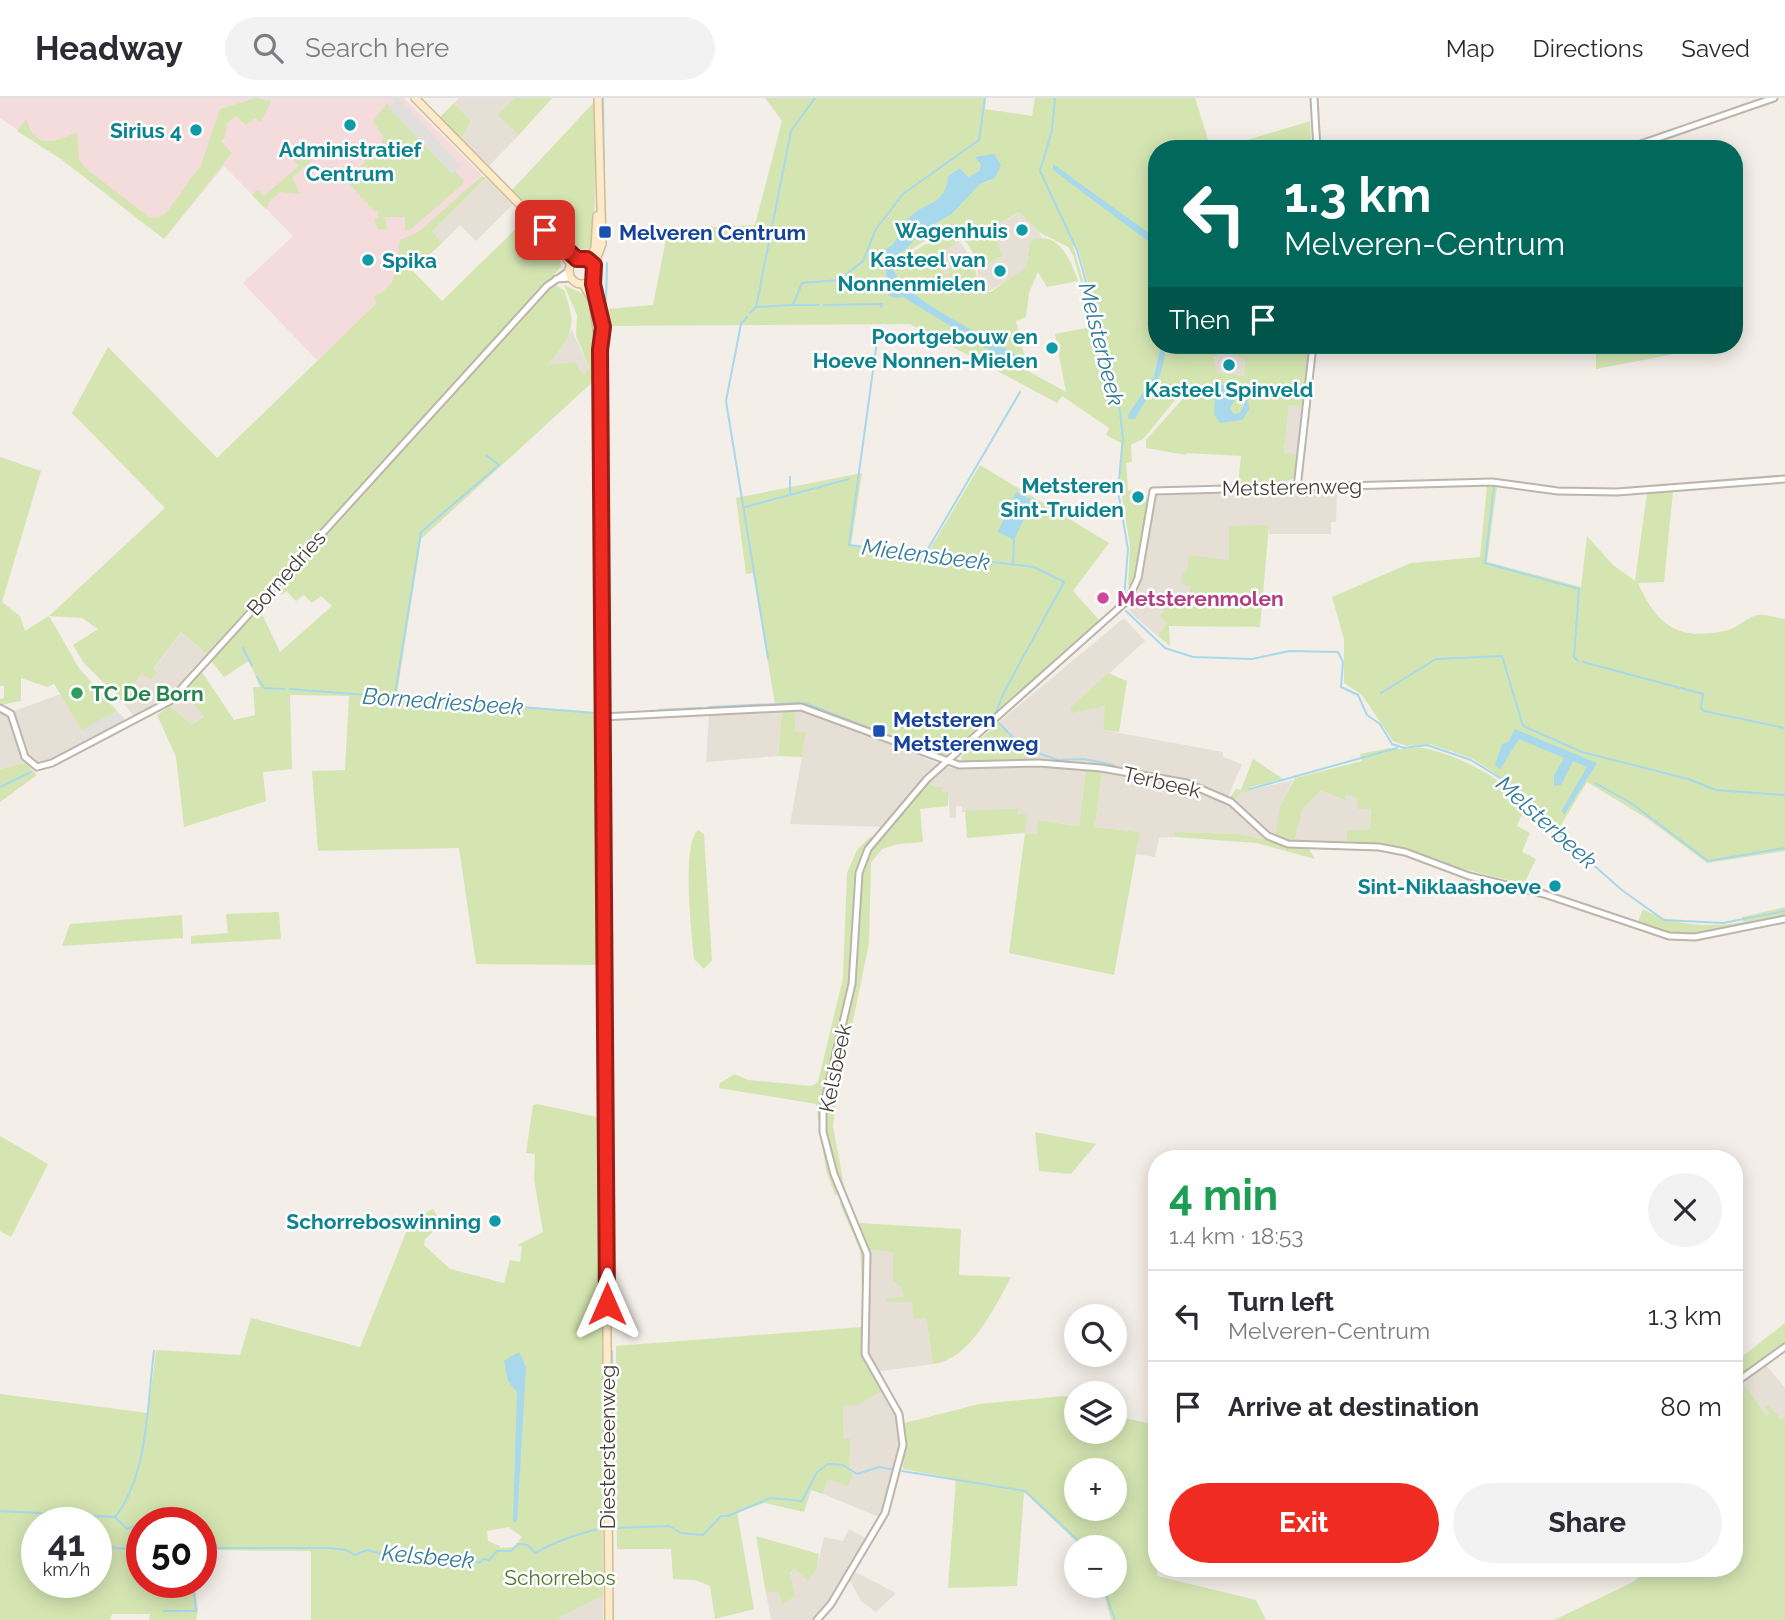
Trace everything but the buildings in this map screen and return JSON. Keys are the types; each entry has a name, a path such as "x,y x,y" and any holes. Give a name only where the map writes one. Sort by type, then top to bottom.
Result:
{"main road":[{"path":"415,98 545,230 583,284 593,279"},
{"path":"587,259 594,265 601,244 598,98"},
{"path":"572,268 587,259 595,250 599,205"},
{"name":"Diestersteenweg","path":"594,265 593,279 603,327 600,350 609,1620"},
{"name":"Diestersteenweg","path":"583,284 593,301 600,350"}],"street":[{"path":"1314,98 1316,140"},
{"path":"1652,140 1774,98"},
{"name":"Bornedries","path":"0,708 11,713 25,757 37,767 65,757 166,705 553,280 572,268"},
{"path":"1297,488 1312,354"},
{"name":"Metsterenweg","path":"948,762 1128,600 1138,578 1153,491 1492,482 1558,491 1607,492 1785,479"},
{"name":"Terbeek","path":"602,717 802,707 948,762 971,766 1051,764 1101,768 1187,783 1231,802 1268,836 1288,844 1367,847 1405,852 1469,876 1544,894 1669,936 1695,937 1785,919"},
{"name":"Kelsbeek","path":"817,1620 831,1604 885,1513 899,1469 904,1436 894,1404 873,1373 865,1354 867,1254 827,1151 823,1108 852,984 858,887 865,856 915,792 948,762"},
{"path":"1743,1377 1785,1347"}],"shaded area":[{"path":"0,98 404,98 482,175 429,228 442,243 318,361 243,283 293,236 224,166 164,239 61,159 0,118"},
{"path":"391,98 399,98 460,165 452,174 388,107 395,102"},
{"path":"459,98 515,98 497,115 519,135 489,166 461,138 471,121 454,103"},
{"path":"486,178 513,204 476,241 460,225 442,243 432,231"},
{"path":"1019,212 1039,232 1042,239 1035,239 1028,249 1027,267 1019,275 987,292 979,283 977,267 979,263 983,265 995,239 997,226"},
{"path":"957,240 970,256 949,269 950,273 945,276 933,258 957,243"},
{"path":"572,330 589,368 583,374 547,365"},
{"path":"1224,354 1233,354 1245,359 1244,376 1217,372 1213,359"},
{"path":"1289,405 1305,407 1297,454 1284,452"},
{"path":"1337,490 1336,522 1331,522 1331,534 1269,534 1269,526 1229,526 1229,560 1192,586 1195,602 1170,606 1168,621 1158,636 1129,609 1139,587 1152,500 1156,494"},
{"path":"1124,618 1145,641 1071,708 1106,706 1103,730 1223,752 1223,757 1242,764 1228,797 1181,778 1093,763 1032,759 998,723"},
{"path":"181,632 208,655 169,699 136,719 122,701 142,673 157,673 153,670"},
{"path":"183,692 204,715 192,725 170,706"},
{"path":"61,694 88,741 43,766 32,761 14,711"},
{"path":"782,709 778,756 706,762 709,714"},
{"path":"796,709 815,712 939,764 884,827 790,824 806,734 795,732"},
{"path":"0,711 9,715 25,763 0,769"},
{"path":"117,711 128,722 88,741 82,730"},
{"path":"1045,766 1086,769 1079,826 1039,820 1037,834 1025,833 1017,808 962,812 962,806 956,806 956,818 950,818 948,792 941,792 928,781 944,767 961,769"},
{"path":"1102,771 1173,782 1216,799 1240,812 1268,840 1239,834 1175,832 1175,837 1159,838 1155,857 1136,854 1140,832 1095,827"},
{"path":"1293,780 1280,806 1295,840 1302,810 1321,791 1344,800 1346,795 1357,798 1371,808 1370,829 1347,830 1347,844 1291,842 1270,833 1235,801 1239,793"},
{"path":"868,1250 893,1252 893,1282 901,1287 903,1298 886,1298 912,1302 926,1318 933,1364 875,1372 866,1346 871,1281"},
{"path":"1766,1365 1785,1388 1785,1418 1781,1421 1767,1416 1743,1381"},
{"path":"882,1391 895,1411 901,1441 898,1463 879,1517 823,1494 828,1479 853,1472 849,1471 851,1439 844,1439 843,1405 859,1405"},
{"path":"849,1529 867,1539 826,1606 813,1620 771,1620 766,1593 778,1590 794,1569 807,1580 817,1568 824,1537 843,1541"},
{"path":"855,1573 896,1593 876,1612 861,1601 850,1581"},
{"path":"603,1596 603,1620 555,1620"}],"green space":[{"path":"256,98 271,101 261,122 255,118 246,125 236,116 227,123 225,137 221,141 232,153 164,239 61,159 17,131 26,119 30,129 41,140 54,141 77,132 79,159 84,167 149,217 157,218 166,213 201,165 220,109"},
{"path":"515,98 552,98 519,135 497,115"},
{"path":"765,98 986,98 985,109 1032,116 1035,98 1195,98 1208,140 1148,140 1148,354 1223,354 1213,358 1217,372 1244,376 1245,359 1233,354 1310,354 1305,407 1289,405 1284,452 1297,454 1301,438 1296,477 1285,482 1238,484 1241,456 1186,455 1146,448 1146,440 1187,394 1181,393 1143,439 1131,445 1132,462 1126,463 1128,490 1142,493 1148,498 1133,587 1128,585 1130,546 1119,478 1121,443 1106,435 1109,428 1062,396 1057,403 910,324 609,326 608,309 653,305 666,239 696,236 695,228 755,225 782,121","holes":["981,165 991,180 980,184 952,214 924,230 899,255 888,260 897,258 932,237 951,234 965,241 979,261 987,265 1003,255 995,239 1002,236 997,225 1019,212 1039,232 1068,247 1073,255 1110,383 1104,375 1091,327 1055,334 1066,392 1028,371 1016,321 1026,317 1029,293 1038,272 1047,287 1078,281 1067,256 1056,243 1040,238 1030,241 1026,267 991,292 987,292 981,284 970,256 948,269 950,273 945,275 933,258 957,243 953,239 933,242 899,260 879,264 877,260 900,237 907,220 940,198 947,188 948,176 960,168 968,177 979,171","1076,244 1080,255 1116,383 1113,383 1073,246"]},
{"path":"596,100 594,241 592,247 583,251 551,227 512,190"},
{"path":"387,103 451,173 455,171 463,180 463,184 410,230 405,230 405,217 385,217 387,230 378,229 374,219 378,219 378,211 374,211 346,180 382,145 383,136 373,121"},
{"path":"454,103 471,121 461,138 440,117"},
{"path":"1310,121 1311,140 1248,140"},
{"path":"303,147 308,147 316,157 292,178 300,194 280,192 269,202 266,209 252,195 258,190 264,196 299,166 291,156"},
{"path":"482,176 486,178 432,231 442,243 412,270 442,301 527,218 560,257 561,266 556,273 208,655 181,632 153,669 157,673 151,679 142,673 122,701 83,662 73,645 98,629 82,618 49,616 165,508 72,413 108,347 217,458 376,304 374,296 389,286 396,273 400,240 418,232"},
{"path":"554,284 564,290 571,322 563,346 548,365 574,362 583,374 589,368 576,335 577,315 564,285 588,296 595,332 597,378 421,539 397,694 598,714 604,1066 599,1066 596,965 476,964 459,848 318,851 312,771 345,770 349,696 290,695 292,769 263,772 266,801 184,827 176,757 157,715 170,706 192,725 204,716 183,692 202,672 234,720 255,715 253,687 260,687 249,661 224,677 211,661 259,608 280,652 332,606 321,596 312,603 304,595 296,601 286,591 282,595 275,590"},
{"path":"1596,354 1674,354 1596,369"},
{"path":"0,457 41,471 2,602 20,616 25,631 49,616 79,668 117,711 83,732 54,684 47,687 21,678 21,701 0,705 0,699 4,698 4,686 0,686"},
{"path":"980,465 1109,543 1073,591 1101,622 950,758 809,705 775,704 753,573 746,574 736,498 862,473 851,546 927,554"},
{"path":"1487,486 1497,486 1487,562 1581,587 1587,536 1613,565 1635,581 1647,493 1673,491 1664,582 1638,583 1653,610 1672,627 1696,634 1728,630 1758,615 1785,619 1785,851 1707,863 1648,819 1587,782 1558,830 1527,795 1473,759 1430,744 1406,746 1393,741 1362,695 1344,683 1344,639 1332,597 1411,563 1480,557"},
{"path":"1269,525 1260,627 1169,626 1170,646 1158,636 1167,622 1160,617 1165,608 1193,602 1187,600 1191,586 1181,584 1183,572 1187,572 1189,555 1229,560 1229,526"},
{"path":"1108,673 1127,681 1119,732 1103,730 1105,706 1072,713 1070,708"},
{"path":"782,709 796,709 795,732 806,733 802,757 778,756"},
{"path":"998,723 1032,759 963,763 961,757"},
{"path":"1390,748 1423,748 1481,770 1526,803 1553,830 1541,822 1538,824 1521,816 1517,826 1530,833 1522,852 1536,859 1524,884 1463,869 1406,848 1347,844 1347,830 1370,829 1371,809 1358,809 1357,798 1346,795 1345,800 1321,791 1302,810 1295,840 1275,836 1280,806 1295,778 1362,761 1360,754"},
{"path":"1253,759 1283,779 1250,787 1251,791 1239,793 1235,801 1229,799 1236,789 1241,790"},
{"path":"25,763 37,775 0,802 0,769"},
{"path":"1086,769 1102,771 1095,827 1140,832 1114,975 1009,953 1025,833 1037,834 1038,820 1079,826"},
{"path":"928,781 935,787 942,787 942,792 948,792 948,806 920,809 923,842 898,844 882,849 871,863 869,943 835,1108 833,1126 845,1191 842,1193 860,1235 867,1262 864,1321 860,1250 840,1204 840,1194 835,1195 826,1170 816,1104 719,1088 720,1083 735,1074 748,1080 811,1086 818,1082 843,978 847,873 857,850 870,837 878,840"},
{"path":"1018,808 1018,814 1027,815 1025,833 967,838 965,811"},
{"path":"698,830 704,834 712,960 704,969 694,959 689,891 690,853"},
{"path":"1175,832 1239,834 1309,849 1315,859 1256,843 1175,837"},
{"path":"1785,907 1785,918 1699,935 1678,936 1637,924 1643,909 1679,922 1718,925 1743,922 1742,917"},
{"path":"279,912 281,939 191,944 191,936 228,933 226,914"},
{"path":"182,915 183,938 62,946 70,924"},
{"name":"Schorrebos","path":"533,1105 602,1118 603,1596 555,1620 311,1620 311,1551 217,1550 217,1507 126,1507 126,1598 196,1598 196,1620 149,1620 150,1614 112,1614 110,1620 0,1620 0,1394 148,1413 156,1350 240,1355 251,1318 360,1347 411,1220 433,1209 442,1224 425,1239 424,1245 450,1269 504,1283 510,1260 520,1262 522,1247 518,1245 543,1232 534,1179 535,1154 526,1153","holes":["509,1527 522,1537 514,1547 499,1548 500,1546 488,1541 487,1531"]},
{"path":"1035,1132 1096,1144 1071,1174 1039,1171"},
{"path":"0,1136 48,1164 11,1237 0,1231"},
{"path":"859,1223 961,1229 959,1275 1011,1277 980,1330 959,1353 933,1364 926,1318 914,1319 912,1302 886,1302 886,1298 903,1297 901,1287 893,1282 893,1252 868,1250"},
{"path":"1785,1323 1785,1344 1747,1372 1743,1372 1743,1356"},
{"path":"862,1327 863,1353 882,1391 859,1405 843,1406 844,1439 851,1439 849,1471 853,1472 848,1486 828,1479 823,1494 811,1490 804,1512 765,1503 737,1512 754,1609 715,1619 710,1586 695,1580 673,1579 671,1549 617,1549 616,1346"},
{"path":"1743,1383 1767,1416 1770,1414 1765,1407 1769,1404 1781,1420 1785,1418 1785,1620 1554,1620 1639,1577 1743,1577"},
{"path":"1064,1396 1064,1444 1127,1444 1127,1419 1148,1423 1148,1577 1161,1577 1256,1600 1266,1620 1111,1620 1105,1598 1127,1598 1127,1535 1069,1535 1024,1492 1017,1586 948,1588 956,1479 903,1469 905,1423 979,1404"},
{"path":"756,1536 819,1554 817,1568 808,1581 794,1569 790,1573 795,1596 782,1605 778,1591 766,1593"}],"water":[{"path":"994,154 1001,165 995,178 980,184 952,214 924,230 905,250 890,260 896,275 909,289 947,316 1025,361 1024,371 903,297 888,295 885,260 877,260 880,251 895,242 908,219 943,193 948,176 960,168 968,177 979,171 981,165 975,157"},
{"path":"1053,164 1148,233 1148,241 1053,170"},
{"path":"1159,354 1165,354 1161,373 1135,419 1128,419 1128,415 1154,376"},
{"path":"1216,384 1235,387 1237,394 1230,409 1234,414 1240,413 1248,397 1249,409 1242,420 1220,423 1214,414"},
{"path":"1016,492 1033,500 1014,540 998,532"},
{"path":"1515,729 1597,763 1564,815 1562,810 1587,767 1573,761 1561,785 1554,786 1554,776 1564,758 1519,739 1500,769 1495,765 1502,744 1509,741"},
{"path":"519,1352 526,1367 517,1522 513,1522 517,1392 508,1381 504,1361"}],"waterway":[{"path":"603,98 604,173"},
{"path":"761,282 791,131 815,98"},
{"name":"Mielensbeek","path":"819,305 793,305 802,283 839,280 863,261 876,229 903,194 979,140 985,98"},
{"name":"Melsterbeek","path":"1055,98 1052,130 1040,171 1077,250 1118,395 1123,438 1118,491 1128,549 1124,599"},
{"path":"606,300 607,263"},
{"path":"761,284 756,307 792,305"},
{"name":"Mielensbeek","path":"824,305 882,304 881,307"},
{"path":"750,313 756,307"},
{"path":"747,317 741,324 726,401 768,658"},
{"name":"Mielensbeek","path":"879,327 849,545 1034,567 1064,582 1004,692 994,717"},
{"path":"606,392 608,703"},
{"path":"925,554 1020,392"},
{"path":"395,694 421,532 499,465 487,456"},
{"path":"790,477 790,494"},
{"path":"745,507 849,479"},
{"path":"1494,486 1485,563 1579,589 1574,657 1578,661"},
{"path":"1013,563 1014,540"},
{"name":"Melsterbeek","path":"1126,611 1165,648 1193,657 1252,659 1289,651 1338,652 1343,662 1341,687 1358,695 1367,715 1380,724 1392,744 1404,748 1427,745 1471,760 1508,783 1564,839 1623,891 1664,920 1723,923 1785,911"},
{"name":"Bornedriesbeek","path":"243,648 252,666"},
{"path":"1381,693 1436,659 1502,656 1523,726 1582,752 1688,779 1716,790 1785,795"},
{"path":"1583,662 1703,694 1701,708 1704,711 1785,728"},
{"name":"Bornedriesbeek","path":"257,677 264,688 284,689"},
{"name":"Bornedriesbeek","path":"290,689 596,713"},
{"name":"Bornedriesbeek","path":"709,707 800,703"},
{"name":"Bornedriesbeek","path":"805,703 928,751"},
{"name":"Bornedriesbeek","path":"659,710 701,708"},
{"name":"Bornedriesbeek","path":"980,728 993,715"},
{"name":"Mielensbeek","path":"999,723 1023,748 1058,760 1084,759 1114,765"},
{"path":"608,729 609,891"},
{"name":"Mielensbeek","path":"1250,789 1397,748"},
{"name":"Bornedriesbeek","path":"0,787 31,772"},
{"path":"1595,783 1631,803 1708,861 1785,848"},
{"path":"609,897 610,1112"},
{"path":"610,1120 611,1316"},
{"path":"115,1517 126,1500 140,1459 148,1415 154,1351"},
{"path":"612,1352 612,1492"},
{"name":"Kelsbeek","path":"612,1528 669,1526 681,1533 703,1535 721,1516 728,1516 770,1498 802,1501 817,1472 828,1464 843,1465 857,1474 879,1467 895,1470"},
{"name":"Kelsbeek","path":"902,1471 1025,1491 1072,1535"},
{"name":"Kelsbeek","path":"0,1511 115,1517 126,1528"},
{"name":"Kelsbeek","path":"217,1548 330,1548 346,1550 355,1555 367,1550 396,1557 411,1555 418,1559 425,1555 431,1559 439,1556 460,1562 467,1558 479,1563 484,1559 489,1560 497,1551 511,1551 518,1544 528,1545 535,1553 567,1538 602,1528"},
{"path":"112,1547 126,1549"},
{"path":"164,1611 196,1611 195,1598"},
{"name":"Kelsbeek","path":"1107,1598 1115,1620"}],"place":[{"name":"Administratief Centrum","path":"350,125"},
{"name":"Sirius 4","path":"196,130"},
{"name":"Wagenhuis","path":"1022,230"},
{"name":"Melveren Centrum","path":"605,232"},
{"name":"Spika","path":"368,260"},
{"name":"Kasteel van Nonnenmielen","path":"1000,271"},
{"name":"Poortgebouw en Hoeve Nonnen-Mielen","path":"1052,348"},
{"name":"Kasteel Spinveld","path":"1229,365"},
{"name":"Metsteren Sint-Truiden","path":"1138,497"},
{"name":"Metsterenmolen","path":"1103,598"},
{"name":"TC De Born","path":"77,693"},
{"name":"Metsteren Metsterenweg","path":"879,731"},
{"name":"Sint-Niklaashoeve","path":"1555,886"},
{"name":"Schorreboswinning","path":"495,1221"}],"route":[{"path":"545,230 577,259 587,259 594,265 593,284 603,327 600,350 607,1304"}]}
